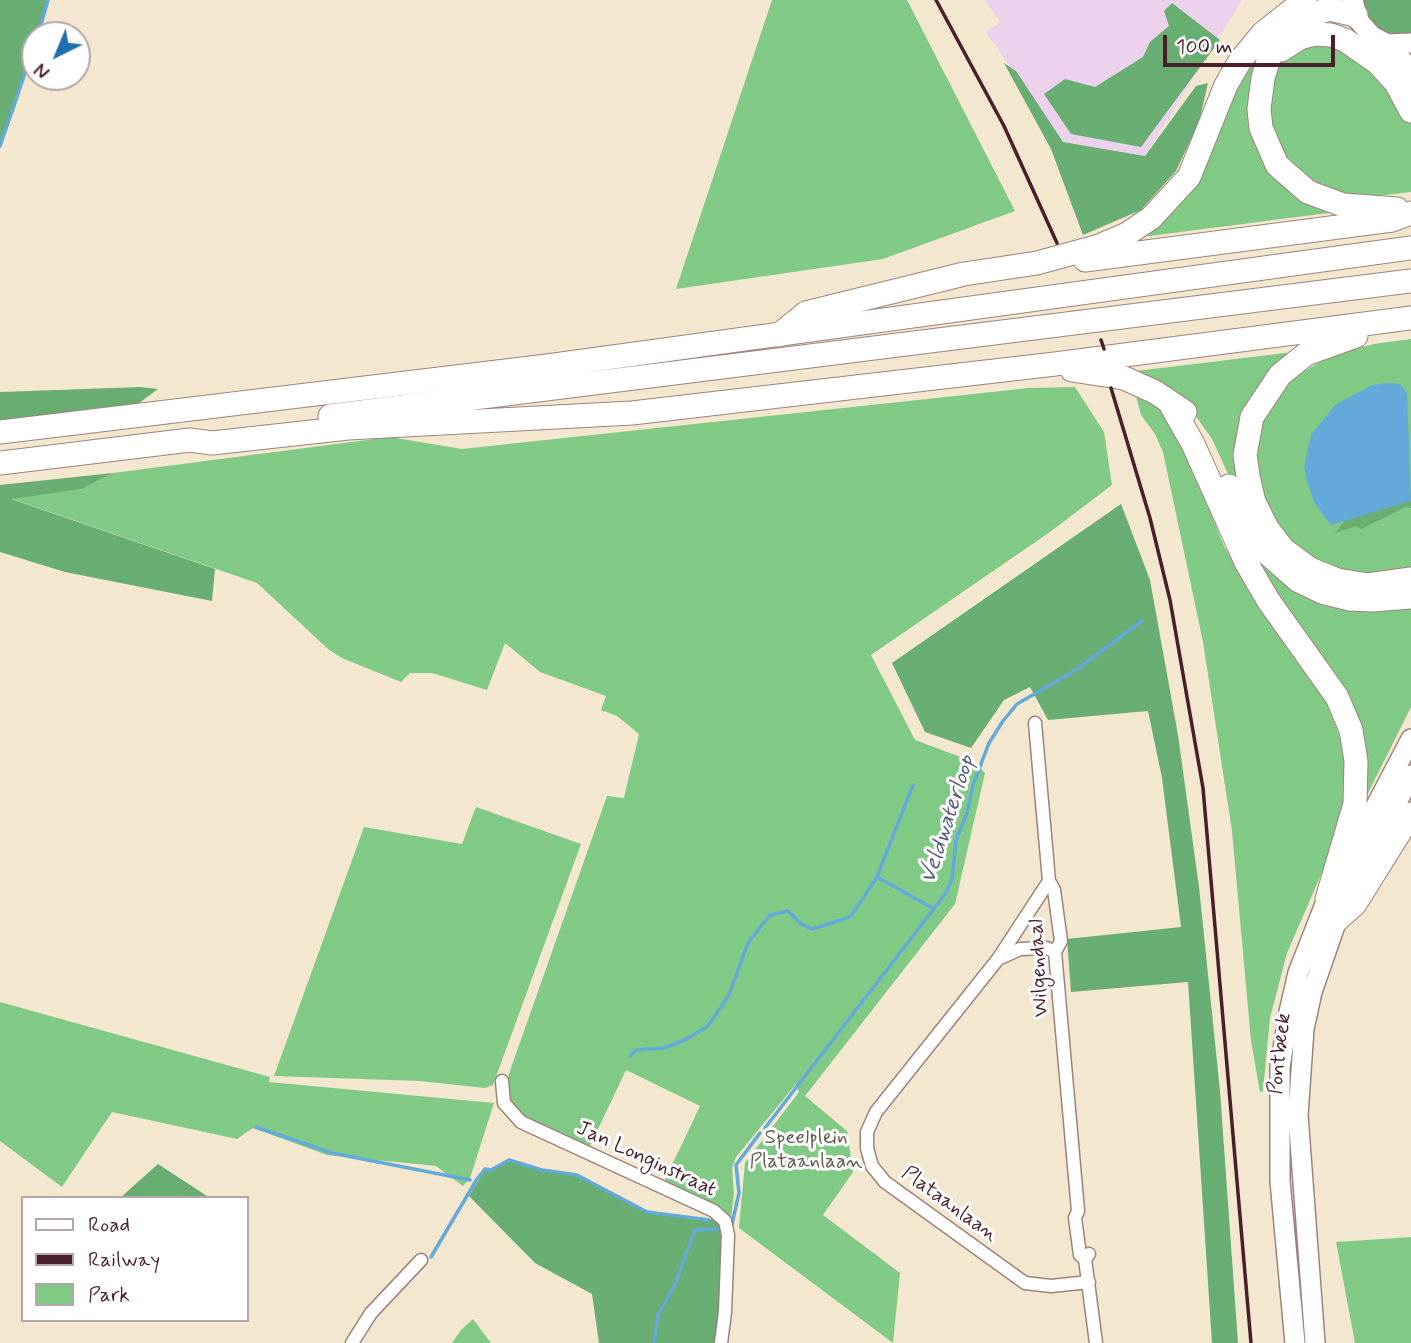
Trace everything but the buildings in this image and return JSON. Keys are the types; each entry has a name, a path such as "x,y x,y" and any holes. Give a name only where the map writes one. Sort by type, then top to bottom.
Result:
{"highway":[{"path":"779,335 806,313 929,282 1037,263 1099,246 1127,234 1151,218 1176,194 1199,158 1226,85 1240,61 1263,33 1305,0"},
{"path":"1354,7 1329,9 1311,15 1282,35 1272,48 1260,94 1261,128 1277,165 1290,180 1308,192 1343,205 1411,211"},
{"path":"1269,62 1283,48 1300,38 1331,35 1345,40 1378,64 1396,83 1411,111"},
{"path":"1037,263 1053,265 1392,220 1411,211"},
{"path":"0,432 135,418 779,335 1411,248"},
{"path":"190,440 210,432 293,421 1411,281"},
{"path":"0,463 190,440 212,443 348,428 583,417 1055,364 1408,318"},
{"path":"1408,318 1306,354 1280,375 1252,417 1245,455 1254,502 1267,528 1283,549 1310,569 1337,580 1368,584 1411,579"},
{"path":"1055,364 1079,373 1124,378 1156,393 1171,405 1186,412 1209,443 1243,520 1259,546 1277,565 1310,586 1350,599 1411,597"},
{"path":"1171,405 1193,443 1246,562 1268,600 1337,697 1351,730 1356,761 1355,804 1332,910 1355,904 1411,814"}],"main road":[{"path":"1354,7 1371,36 1387,44 1403,61 1411,79"},
{"path":"1387,44 1411,43"},
{"path":"1295,1343 1280,1181 1280,1067 1298,973 1332,910 1411,739"},
{"name":"Pontbeek","path":"1315,1343 1298,1115 1304,1029 1332,910 1407,783"}],"street":[{"name":"Wilgendaal","path":"1035,723 1049,881 1054,890 1060,941 1055,952 1078,1211 1083,1216 1089,1256 1085,1259 1096,1343"},
{"name":"Plataanlaan","path":"1049,881 998,959 876,1112 867,1132 868,1156 885,1182 1026,1283 1051,1286 1089,1282"},
{"path":"998,959 1020,949 1047,948 1055,952"},
{"name":"Jan Longinstraat","path":"502,1081 504,1103 521,1122 714,1212 725,1221 729,1235 725,1311 720,1343"},
{"path":"352,1343 371,1313 421,1260"},
{"name":"Wilgendaal","path":"1094,1313 1099,1316 1104,1343"}],"shaded area":[{"path":"985,0 1242,0 1145,156 1063,142 986,32 1000,22"}],"green space":[{"path":"0,0 48,0 42,21 21,21 21,89 0,146"},
{"path":"772,0 907,0 1015,211 883,259 676,289"},
{"path":"1316,0 1346,0 1347,7 1326,3 1308,9 1277,34 1267,49 1256,82 1254,114 1259,140 1277,174 1298,192 1336,212 1134,238 1164,216 1199,174 1231,94 1249,60 1283,22"},
{"path":"1360,0 1411,0 1411,36 1387,37 1366,22"},
{"path":"1172,3 1220,40 1141,147 1071,134 1044,94 1065,79 1095,87 1143,57 1150,42 1169,26 1164,11"},
{"path":"1317,38 1367,59 1411,121 1411,192 1369,197 1333,191 1313,180 1281,152 1271,125 1269,100 1278,66 1284,57"},
{"path":"1004,63 1016,71 1063,142 1145,156 1196,86 1208,83 1199,122 1176,171 1141,210 1083,235 1051,149"},
{"path":"1411,339 1411,572 1349,575 1301,555 1271,522 1253,456 1263,413 1293,378 1331,355 1374,344"},
{"path":"1302,351 1269,381 1245,491 1330,589 1229,476 1212,439 1195,415 1128,372"},
{"path":"140,387 158,389 134,407 0,421 0,392"},
{"name":"Speelplein Plataanlaan","path":"1075,387 1104,432 1112,485 1050,532 871,655 915,740 974,762 985,773 955,904 805,1096 847,1131 853,1172 823,1215 900,1273 893,1343 739,1228 745,1163 799,1092 796,1084 736,1157 732,1168 734,1193 731,1217 663,1184 700,1106 626,1070 589,1148 532,1124 510,1104 506,1084 607,796 624,798 639,734 617,716 601,710 606,696 540,672 505,643 487,690 432,673 410,673 401,682 342,658 328,649 257,583 9,498 82,489 113,473 390,437 462,449 1029,388"},
{"path":"1136,396 1159,405 1181,439 1224,546 1263,612 1326,702 1341,740 1347,777 1345,807 1330,854 1287,953 1270,1018 1263,1091 1260,1092 1251,1041 1232,831 1203,642 1163,452 1155,434 1141,415"},
{"path":"113,473 82,489 11,499 215,569 212,601 65,572 0,552 0,485"},
{"path":"1411,491 1411,508 1406,507 1361,529 1356,526 1335,533 1348,517"},
{"path":"1121,504 1150,580 1178,735 1199,887 1220,1091 1238,1343 1212,1343 1188,982 1071,992 1067,939 1181,927 1162,778 1148,711 1048,720 1030,687 1004,700 971,748 925,732 892,663"},
{"path":"1253,550 1411,603 1411,707 1361,807 1361,750 1252,561"},
{"path":"476,807 581,844 493,1085 485,1088 420,1081 274,1076 364,827 462,844"},
{"path":"0,1002 270,1077 269,1082 494,1103 470,1178 463,1186 436,1166 327,1155 253,1128 237,1139 112,1112 62,1187 0,1141"},
{"path":"509,1160 542,1170 577,1175 647,1212 720,1220 725,1226 717,1343 599,1343 592,1294 535,1263 469,1196 485,1169 491,1170"},
{"path":"158,1164 207,1196 122,1196"},
{"path":"1411,1237 1411,1343 1355,1343 1336,1242"},
{"path":"473,1319 491,1343 452,1343 461,1330"}],"water":[{"path":"1400,384 1407,393 1411,501 1331,525 1315,504 1304,467 1311,435 1335,405 1372,385"}],"waterway":[{"path":"42,21 48,0"},
{"path":"0,146 21,85"},
{"name":"Veldwaterloop","path":"765,1128 946,893 952,879 956,840 967,813 973,785 989,743 1003,721 1017,704 1076,670 1142,621"},
{"path":"877,877 913,785"},
{"path":"630,1056 636,1050 663,1048 685,1040 708,1026 729,995 748,943 770,915 788,911 801,924 812,929 841,920 851,916 877,877 934,909"},
{"path":"256,1127 332,1153 470,1180"},
{"name":"Veldwaterloop","path":"732,1224 739,1193 736,1165 760,1133"},
{"path":"431,1257 485,1169 491,1170 509,1160 542,1170 577,1175 647,1212 709,1220"},
{"name":"Veldwaterloop","path":"654,1343 658,1315 674,1287 695,1230 721,1229"}],"railway":[{"path":"936,0 1004,126 1057,243"},
{"path":"1101,340 1104,349"},
{"path":"1111,388 1150,518 1170,600 1203,788 1251,1343"}]}
